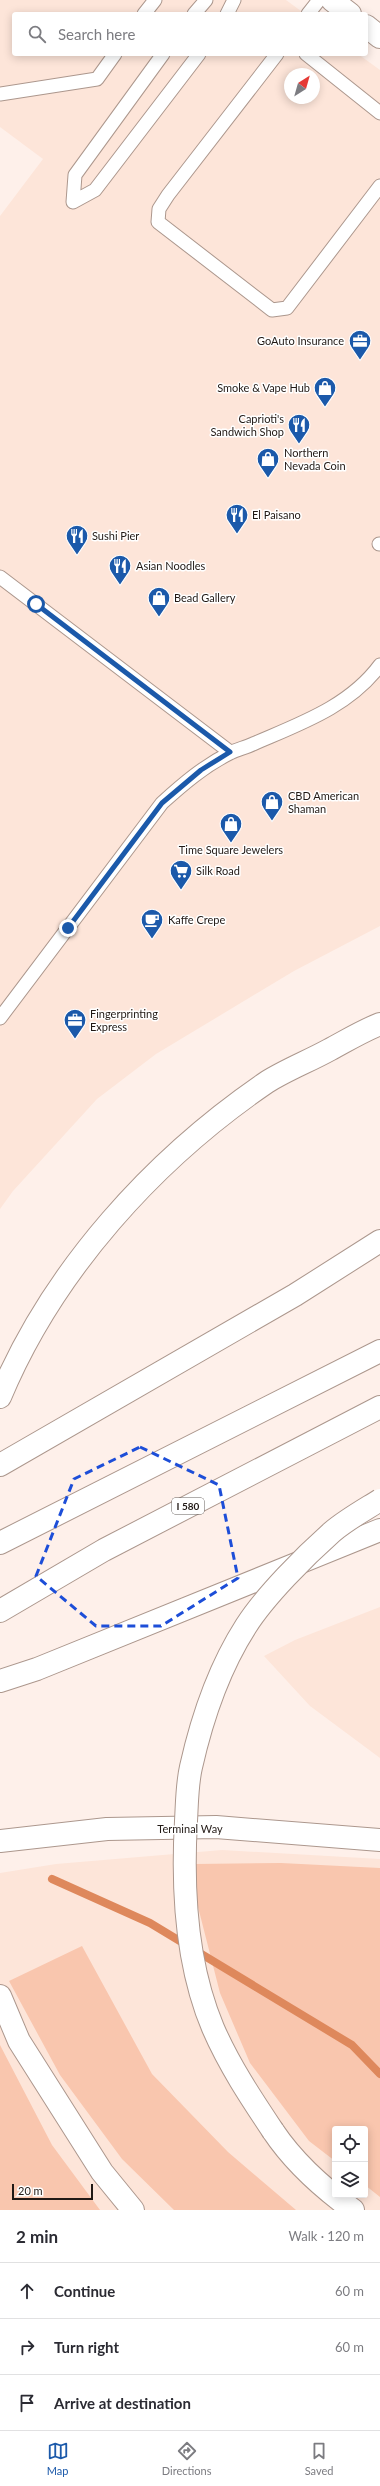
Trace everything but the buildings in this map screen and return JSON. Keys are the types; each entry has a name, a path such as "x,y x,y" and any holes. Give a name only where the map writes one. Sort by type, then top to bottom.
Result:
{"main road":[{"path":"332,0 347,12"},
{"path":"368,28 380,37"},
{"path":"0,1397 31,1335 94,1243 125,1206 189,1143 268,1082 380,1024"},
{"path":"0,1465 295,1295 380,1241"},
{"path":"0,1543 380,1352"},
{"name":"I 580","path":"0,1611 104,1550 380,1407"},
{"path":"353,2210 333,2195 281,2143 231,2066 212,2026 197,1974 185,1910 184,1857 191,1769 206,1714 224,1665 246,1626 266,1600 332,1532 380,1500"},
{"path":"0,1681 37,1668 380,1530"},
{"name":"Terminal Way","path":"0,1841 107,1829 216,1827 380,1840"},
{"path":"0,1996 19,2041 102,2172 134,2210"}],"lane":[{"path":"146,12 155,0"},
{"path":"196,12 206,0"},
{"path":"228,12 234,0"},
{"path":"310,12 319,0"},
{"path":"0,94 97,79 114,56"},
{"path":"162,56 75,175 73,202 95,190 197,56"},
{"path":"275,56 159,209 158,222 272,310 288,308 380,186"},
{"path":"309,56 380,113"},
{"path":"0,577 230,752"},
{"path":"0,1018 162,803 201,770 230,752 308,720 337,705 356,691 380,665"}],"highlighted area":[{"path":"140,1447 219,1485 238,1578 161,1626 96,1626 36,1576 74,1479"}],"shaded area":[{"path":"0,0 286,0 302,12 12,12 12,56 361,56 380,70 380,926 294,971 156,1054 97,1099 13,1191 0,1209 0,216 43,159 0,127"},
{"path":"380,1607 380,1758 310,1706 264,1656 295,1640"},
{"path":"222,1850 380,1859 380,2210 0,2210 0,1873 56,1864"},
{"path":"281,1863 380,1868 380,2197 368,2187 368,2126 332,2126 332,2159 309,2141 250,2063 220,1993 197,1903 195,1864"},
{"path":"82,1946 152,2074 228,2152 296,2210 174,2210 122,2159 60,2075 9,1981"},
{"path":"0,2045 52,2145 100,2210 0,2210"}],"waterway":[{"path":"52,1879 150,1923 352,2045 380,2074"}],"place":[{"name":"GoAuto Insurance","path":"360,360"},
{"name":"Smoke & Vape Hub","path":"325,408"},
{"name":"Caprioti's Sandwich Shop","path":"299,444"},
{"name":"Northern Nevada Coin","path":"268,478"},
{"name":"El Paisano","path":"237,534"},
{"name":"Sushi Pier","path":"77,556"},
{"name":"Asian Noodles","path":"120,586"},
{"name":"Bead Gallery","path":"159,618"},
{"name":"CBD American Shaman","path":"272,822"},
{"name":"Time Square Jewelers","path":"231,844"},
{"name":"Silk Road","path":"181,890"},
{"name":"Kaffe Crepe","path":"152,940"},
{"name":"Fingerprinting Express","path":"75,1040"}],"route":[{"path":"36,604 101,653 180,716 202,730 230,752 182,784 162,803 68,928"}]}
